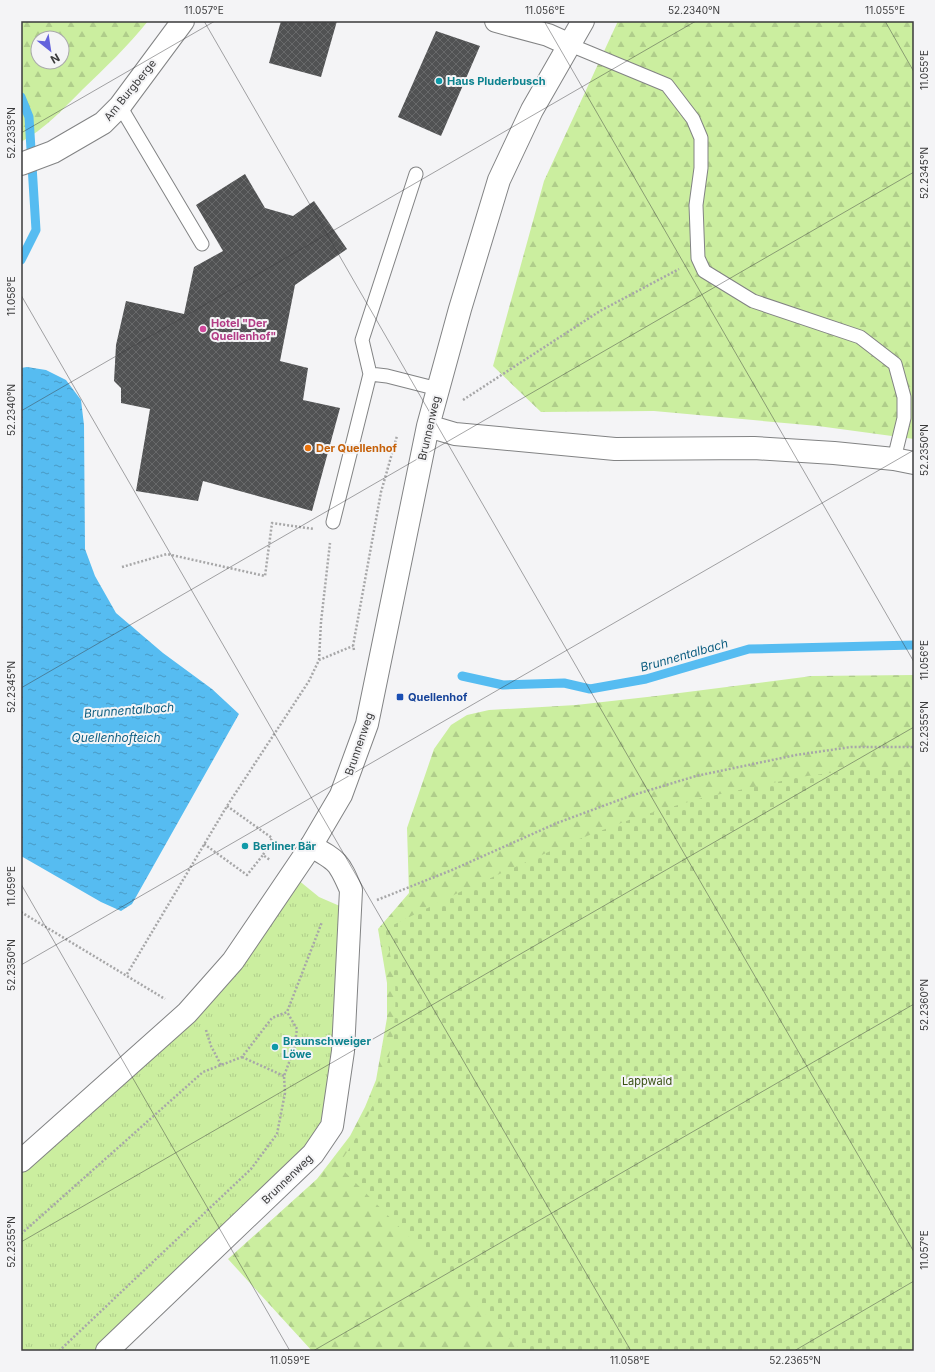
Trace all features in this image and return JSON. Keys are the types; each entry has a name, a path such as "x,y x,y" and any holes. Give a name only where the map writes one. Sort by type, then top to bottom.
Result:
{"main road":[{"name":"Am Burgberge","path":"21,164 53,152 103,123 120,106 183,21"},
{"path":"496,21 548,35 568,44"},
{"name":"Brunnenweg","path":"21,1161 187,1013 232,961 292,876 341,795 367,724 428,426 499,180 532,110 568,44 583,21"},
{"path":"428,426 455,434 615,449 754,448 904,461"},
{"name":"Brunnenweg","path":"107,1351 313,1154 332,1126 343,1051 351,890 342,869 335,860 311,846"}],"lane":[{"path":"568,44 667,85 694,119 701,138 701,168 696,206 698,258 704,270 753,301 860,337 895,364 904,397 904,461"},
{"path":"120,106 202,244"},
{"path":"332,527 370,374 362,340 416,174"},
{"path":"370,374 387,376 438,389"}],"path":[{"path":"460,402 600,311 698,258"},
{"path":"356,651 353,646 381,492 399,430"},
{"path":"122,567 167,554 265,576 272,523 332,527 321,622 319,660 309,682 227,806 127,974"},
{"path":"319,660 353,646"},
{"path":"349,910 452,870 557,823 630,796 696,776 796,755 843,748 914,747"},
{"path":"204,844 247,875 262,855 272,838 227,806"},
{"path":"262,855 292,876"},
{"path":"21,912 127,974 167,1000"},
{"path":"21,1234 203,1072 242,1057 272,1018 287,1012 324,916"},
{"path":"59,1351 250,1169 277,1134 285,1093 284,1076 294,1049 297,1029 287,1012"},
{"path":"242,1057 284,1076"}],"green space":[{"path":"21,21 148,21 116,57 46,125 21,142"},
{"path":"618,21 914,21 914,439 818,426 654,411 541,412 493,366 544,181"},
{"name":"Lappwald","path":"914,675 914,1351 312,1351 228,1259 317,1179 350,1136 365,1107 376,1080 387,1018 387,983 378,929 409,893 407,828 434,749 451,725 467,715 489,710 576,705 812,676"},
{"name":"Lappwald","path":"914,769 914,1351 522,1351 338,1165 364,1124 383,1079 389,1056 395,1008 395,983 385,929 462,891 566,844 637,817 702,798 800,777 852,770"},
{"path":"292,875 319,897 349,910 339,1122 107,1351 21,1351 21,1161 187,1013"}],"water":[{"name":"Quellenhofteich","path":"27,367 46,370 66,380 81,400 84,425 85,549 95,576 116,613 163,653 212,689 239,714 132,904 121,911 101,902 21,856 21,368"}],"building":[{"path":"281,21 337,21 321,77 269,63"},
{"name":"Haus Pluderbusch","path":"436,31 480,46 441,136 398,117"},
{"name":"Hotel \"Der Quellenhof\"","path":"245,174 265,208 293,216 314,201 347,249 295,285 280,361 308,368 303,400 340,408 312,511 203,481 198,501 136,491 150,409 121,403 121,388 114,381 116,345 126,301 184,314 194,267 223,251 196,205"}],"waterway":[{"path":"21,97 29,117 36,230 21,260"},
{"name":"Brunnentalbach","path":"462,676 503,685 564,683 590,689 646,679 749,649 914,645"}],"place":[{"name":"Haus Pluderbusch","path":"439,81"},
{"name":"Hotel \"Der Quellenhof\"","path":"203,329"},
{"name":"Der Quellenhof","path":"308,448"},
{"name":"Quellenhof","path":"400,697"},
{"name":"Berliner Bär","path":"245,846"},
{"name":"Braunschweiger Löwe","path":"275,1047"}]}
